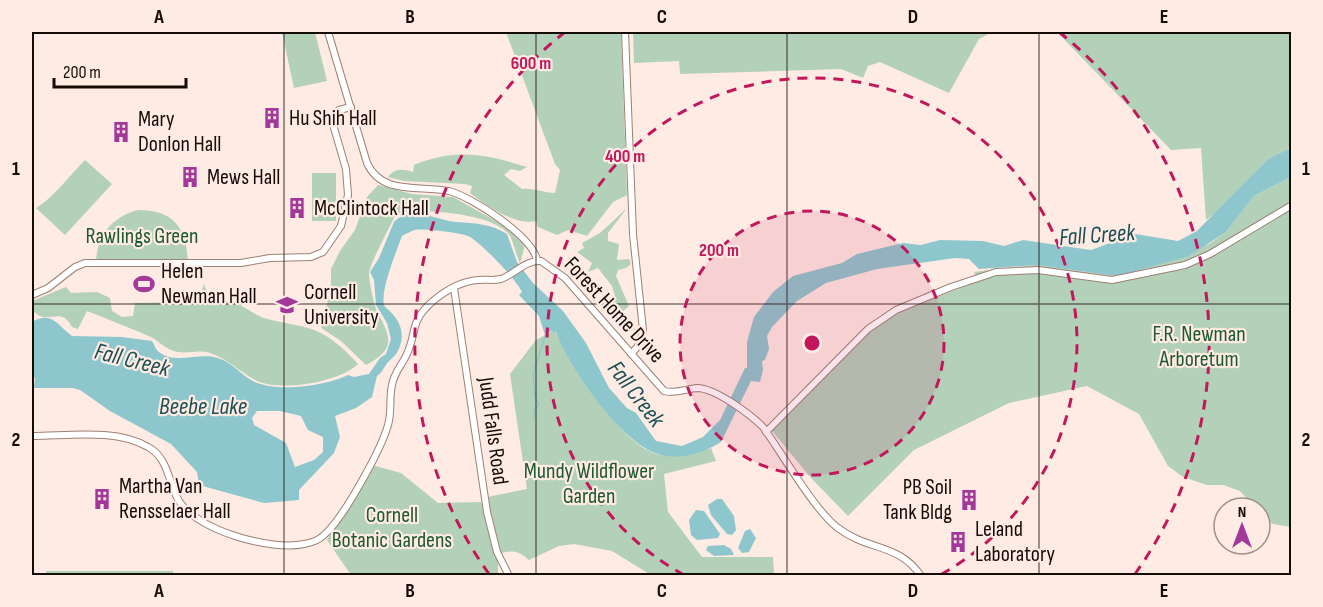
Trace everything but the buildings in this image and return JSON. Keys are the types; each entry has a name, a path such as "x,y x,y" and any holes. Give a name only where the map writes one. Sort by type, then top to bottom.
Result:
{"street":[{"path":"328,32 367,163 375,176 402,187 441,190 459,195 504,220 536,253 537,260"},
{"path":"625,32 633,234 643,330 640,344 632,354"},
{"path":"32,295 48,288 75,267 85,263 241,263 270,258 311,257 322,252 332,242 341,226 348,195 344,163 332,121 339,110 351,107"},
{"path":"766,432 868,329 886,315 905,306 996,272 1038,270 1112,280 1185,265 1210,254 1292,205"},
{"name":"Forest Home Drive","path":"32,436 105,436 135,441 153,450 161,459 181,503 193,514 213,526 242,538 278,545 296,546 315,541 325,534 338,519 381,444 390,412 393,378 408,352 415,322 434,300 454,288 471,281 506,277 537,260 549,265 565,278 664,391 671,393 699,388 712,392 749,416 766,432 768,438 834,525 868,545 900,553 911,562 921,576"},
{"name":"Judd Falls Road","path":"454,288 487,512 497,552 509,576"}],"green space":[{"path":"282,32 315,32 327,81 294,88"},
{"path":"506,32 621,32 627,195 613,202 587,236 568,230 557,235 538,227 536,221 528,222 510,218 470,193 472,186 404,181 388,177 399,170 413,172 414,165 443,156 484,156 527,167 520,171 511,169 504,175 522,189 555,193 560,170 555,164"},
{"path":"633,32 992,32 979,39 949,93 880,62 868,66 863,78 841,69 680,74 679,61 634,63"},
{"path":"1057,32 1291,32 1291,143 1288,149 1268,159 1218,211 1206,220 1201,148 1171,150"},
{"path":"85,160 112,184 65,235 36,208 55,192"},
{"path":"312,173 336,173 336,221 312,221"},
{"name":"F.R. Newman Arboretum","path":"1291,177 1291,527 1272,523 1272,496 1244,496 1240,491 1223,485 1207,485 1183,477 1168,466 1139,414 1087,386 1009,403 914,450 848,516 811,478 772,431 873,329 895,314 978,281 974,272 1036,265 1117,276 1209,244 1226,232 1254,196"},
{"path":"378,185 412,194 453,197 503,225 525,245 520,263 508,233 499,226 471,217 438,212 396,214 369,273 376,310 386,329 388,342 382,354 366,365 341,341 321,328 331,289 331,269 355,230 367,197"},
{"path":"627,208 608,233 608,241 619,244 617,260 629,259 631,264 618,270 616,276 629,306 622,312 618,304 608,306 615,296 612,286 598,268 588,272 592,263 577,252 584,248 582,243 600,233"},
{"name":"Rawlings Green","path":"138,210 161,213 176,224 185,240 188,262 96,262 99,243 108,228 121,217"},
{"path":"204,284 210,297 214,300 234,303 264,318 302,326 326,336 338,344 358,364 338,376 324,380 295,385 267,384 257,381 216,356 205,352 174,351 151,337 87,311 78,329 72,327 61,316 44,317 32,311 32,301 66,287 71,293 97,292 110,298 112,311 122,317 133,316 135,303 186,302 199,298"},
{"name":"Mundy Wildflower Garden","path":"554,330 586,382 614,421 645,449 661,455 674,456 711,448 716,461 664,474 668,512 702,557 773,557 774,573 770,576 651,575 612,551 574,544 559,546 529,560 516,552 501,553 487,497 527,489 510,374 536,340"},
{"name":"Cornell Botanic Gardens","path":"372,465 401,473 438,503 481,502 498,563 498,575 351,575 327,540"},
{"path":"46,571 173,571 173,575 46,576"}],"water":[{"path":"1288,149 1291,150 1291,177 1254,196 1226,232 1189,256 1117,276 1036,265 979,269 969,259 955,258 877,269 826,283 797,301 772,327 767,336 769,349 765,360 762,361 763,370 760,382 751,381 721,442 691,455 674,457 658,454 628,435 584,383 556,332 551,331 545,335 539,316 519,295 522,292 519,286 506,271 470,237 443,231 415,230 402,236 384,293 385,307 395,316 401,328 400,347 377,376 372,397 356,408 335,416 340,437 334,453 299,490 299,500 264,503 199,485 197,472 171,444 110,411 80,390 34,388 35,378 32,377 32,322 45,318 54,321 72,336 122,337 152,341 159,352 172,358 203,356 218,358 228,362 244,375 262,385 300,387 348,375 354,377 369,374 380,358 386,354 391,339 387,323 376,305 374,280 370,272 379,258 394,222 408,214 416,214 483,225 507,234 517,262 533,283 563,311 586,343 609,388 627,408 636,413 656,441 682,446 703,437 720,420 747,368 747,342 754,317 773,292 793,276 842,263 857,254 903,243 921,245 940,240 983,241 1004,246 1023,240 1091,250 1135,234 1178,241 1197,231 1268,159","holes":["257,411 280,411 301,416 308,430 323,437 323,452 314,460 295,467 286,443 254,425 252,418"]},
{"path":"717,499 722,499 734,516 736,530 732,535 727,534 711,515 708,505"},
{"path":"696,510 704,511 720,534 718,538 697,540 691,535 689,520"},
{"path":"750,529 756,538 749,552 742,553 738,548 745,531"},
{"path":"724,545 731,549 734,555 714,556 706,550 708,546"}],"waterway":[{"path":"534,418 534,410 539,404 535,397 533,375 546,333"}],"place":[{"name":"Hu Shih Hall","path":"272,118"},
{"name":"Mary Donlon Hall","path":"121,132"},
{"name":"Mews Hall","path":"190,177"},
{"name":"McClintock Hall","path":"297,208"},
{"name":"Helen Newman Hall","path":"144,284"},
{"name":"Cornell University","path":"287,305"},
{"name":"Martha Van Rensselaer Hall","path":"102,499"},
{"name":"PB Soil Tank Bldg","path":"969,500"},
{"name":"Leland Laboratory","path":"958,542"}],"water label":[{"name":"Fall Creek","path":"1097,235"},
{"name":"Fall Creek","path":"132,360"},
{"name":"Fall Creek","path":"636,394"},
{"name":"Beebe Lake","path":"203,406"}]}
